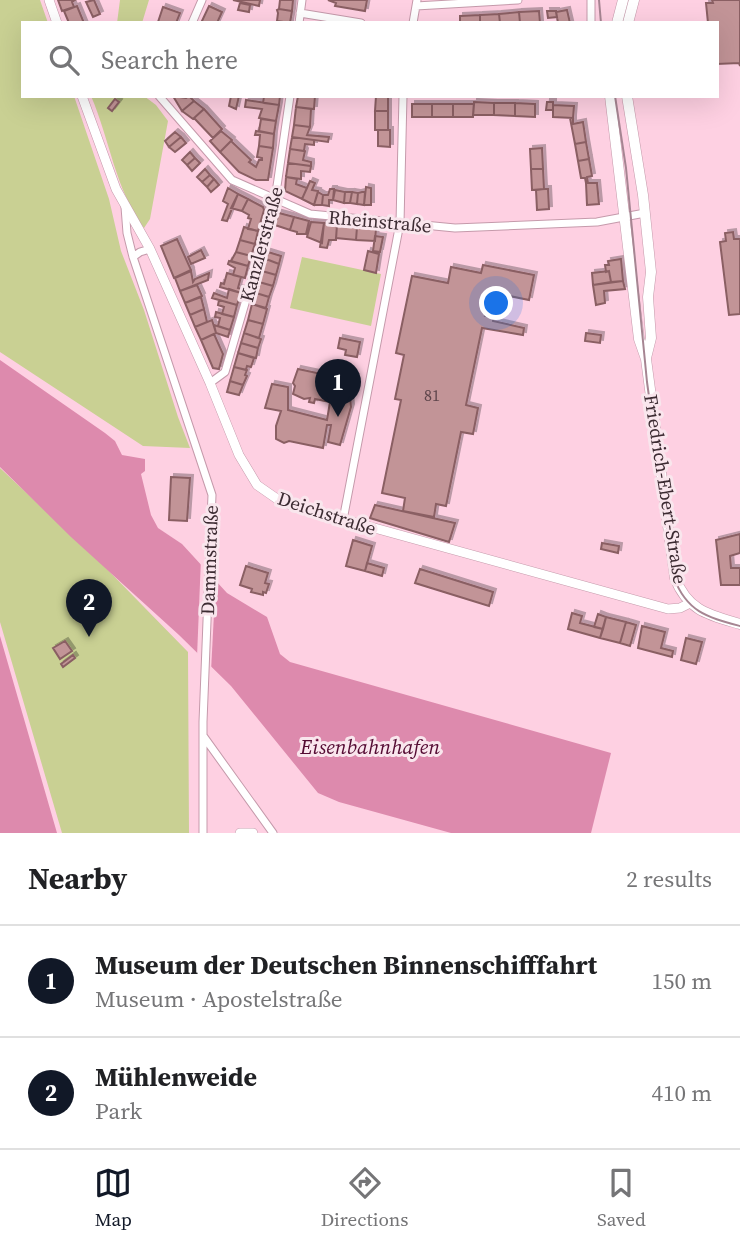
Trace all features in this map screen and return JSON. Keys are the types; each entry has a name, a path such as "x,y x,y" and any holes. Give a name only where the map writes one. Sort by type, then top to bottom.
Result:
{"main road":[{"path":"618,21 623,0"},
{"path":"629,21 634,0"},
{"name":"Friedrich-Ebert-Straße","path":"607,98 639,339 646,359 676,578 680,591 690,603 711,616 740,624"},
{"name":"Friedrich-Ebert-Straße","path":"627,98 643,195 651,272 648,297 650,338 646,359"}],"street":[{"path":"49,0 56,21"},
{"path":"193,21 202,0"},
{"path":"299,21 302,0"},
{"path":"413,21 416,3 518,0"},
{"path":"591,0 591,21"},
{"path":"300,13 348,21"},
{"name":"Deichstraße","path":"83,98 112,180 150,249 239,455 257,485 279,501 668,609 680,608 690,603"},
{"name":"Rheinstraße","path":"161,98 232,180 314,215 455,228 597,222 645,213"},
{"name":"Kanzlerstraße","path":"210,383 225,372 275,200 290,98"},
{"path":"343,520 400,223 403,98"},
{"name":"Dammstraße","path":"125,206 127,233 133,257 212,495 204,694 203,833"},
{"path":"133,257 140,251 150,249"},
{"path":"204,737 274,833"},
{"path":"240,833 253,833"}],"green space":[{"path":"0,0 40,0 47,21 21,21 21,98 75,98 109,199 121,251 144,310 190,448 143,446 0,352"},
{"path":"120,0 149,0 143,21 117,21"},
{"path":"92,98 147,98 168,121 150,219 144,228 119,181"},
{"path":"302,257 381,274 371,326 290,308"},
{"path":"0,468 101,563 188,652 189,833 62,833 0,622"}],"water":[{"name":"Eisenbahnhafen","path":"0,360 105,433 115,441 122,455 145,459 145,471 141,474 151,515 158,528 182,544 227,593 267,617 280,654 290,662 611,753 591,833 451,833 339,802 318,793 231,686 0,467"},
{"path":"0,636 57,833 0,833"}],"pier":[{"path":"201,558 216,575 211,671 197,657"}],"building":[{"path":"58,0 75,0 72,2 74,7 62,11"},
{"path":"94,0 100,14 93,17 86,2"},
{"path":"233,0 260,0 259,6"},
{"path":"280,0 293,0 292,11 279,9"},
{"path":"328,0 367,0 365,11 335,6 336,3"},
{"path":"712,0 740,0 740,66 739,63 719,64 719,21 708,21 706,3 713,3"},
{"path":"240,3 250,5 249,12 238,10"},
{"path":"77,6 83,21 68,21 64,11"},
{"path":"209,6 222,12 218,21 202,21"},
{"path":"163,7 180,13 177,21 158,21"},
{"path":"277,10 292,11 290,21 277,21"},
{"path":"567,10 570,21 558,21 556,12"},
{"path":"539,11 540,21 520,21 519,12"},
{"path":"547,11 556,11 557,17 548,18"},
{"path":"519,12 520,21 500,21 499,14"},
{"path":"499,14 500,21 480,21 480,15"},
{"path":"480,15 480,21 460,21 460,16"},
{"path":"174,98 191,98 194,101 182,111"},
{"path":"231,98 239,98 236,109 229,106"},
{"path":"264,98 280,98 279,105 263,103"},
{"path":"298,98 315,98 314,109 296,107"},
{"path":"376,98 388,98 388,111 375,111"},
{"path":"115,99 119,102 112,111 108,108"},
{"path":"246,100 279,105 276,121 259,118 262,109 245,107"},
{"path":"194,101 204,109 193,119 182,111"},
{"path":"474,102 494,103 494,115 473,115"},
{"path":"547,102 553,102 553,110 546,110"},
{"path":"494,103 515,103 515,116 494,115"},
{"path":"515,103 535,104 535,117 515,116"},
{"path":"412,104 432,104 432,117 412,117"},
{"path":"432,104 453,104 453,117 432,117"},
{"path":"453,104 474,104 473,117 453,117"},
{"path":"553,105 574,106 573,118 553,117"},
{"path":"296,107 311,109 310,127 294,125"},
{"path":"204,109 222,129 213,138 194,118"},
{"path":"375,111 388,111 388,130 375,130"},
{"path":"570,118 573,118 573,124 583,122 586,142 575,144"},
{"path":"261,119 276,121 274,134 259,131"},
{"path":"294,125 310,127 307,135 329,137 328,142 292,137"},
{"path":"378,130 390,130 390,147 378,146"},
{"path":"221,131 232,140 220,152 210,141"},
{"path":"256,131 274,134 273,148 259,146 260,135 255,135"},
{"path":"175,132 181,137 169,147 165,141"},
{"path":"181,137 186,143 175,152 169,147"},
{"path":"292,137 314,140 314,145 305,144 304,151 290,149"},
{"path":"231,141 256,167 259,160 262,160 257,157 259,146 273,148 268,180 256,180 239,172 220,152"},
{"path":"586,142 589,159 578,161 575,144"},
{"path":"542,148 543,169 531,169 530,149"},
{"path":"290,149 305,151 303,160 311,162 311,166 288,163"},
{"path":"190,152 195,158 187,165 182,160"},
{"path":"195,158 200,163 192,171 187,165"},
{"path":"589,159 592,176 587,177 586,183 585,178 581,178 578,161"},
{"path":"288,163 311,166 310,172 301,171 301,179 286,177"},
{"path":"205,169 210,175 202,182 197,177"},
{"path":"531,169 543,169 544,189 532,190"},
{"path":"210,175 214,179 207,187 202,182"},
{"path":"286,177 297,179 296,184 307,188 302,199 285,191"},
{"path":"214,179 219,185 211,192 207,187"},
{"path":"310,181 315,183 312,190 318,191 314,205 302,199"},
{"path":"586,183 597,183 599,204 587,205"},
{"path":"366,187 371,188 371,205 364,205"},
{"path":"228,188 238,194 227,221 222,220 228,204 223,201"},
{"path":"330,189 334,189 333,200 329,200 329,206 322,205 323,195 328,195"},
{"path":"548,189 549,209 537,210 536,190"},
{"path":"335,190 345,192 344,203 333,200"},
{"path":"318,192 323,195 322,205 314,205"},
{"path":"345,192 352,192 350,203 344,203"},
{"path":"352,192 358,193 357,204 350,203"},
{"path":"365,192 364,205 357,204 358,193"},
{"path":"238,194 248,199 242,211 231,208"},
{"path":"248,199 264,210 258,231 248,229 251,219 242,211"},
{"path":"279,213 294,217 290,230 275,225"},
{"path":"294,217 309,221 306,234 297,234 290,230"},
{"path":"311,222 324,223 322,243 307,237"},
{"path":"324,223 337,224 336,240 329,240 327,248 320,247"},
{"path":"337,225 357,227 356,240 336,238"},
{"path":"244,227 258,231 255,244 240,240"},
{"path":"357,227 376,229 375,241 356,240"},
{"path":"733,232 734,239 740,239 740,314 729,315 720,242 726,241 725,233"},
{"path":"375,236 383,237 380,252 373,251"},
{"path":"177,239 191,270 174,278 161,246"},
{"path":"240,240 255,244 251,256 236,252"},
{"path":"201,250 205,258 191,264 188,257"},
{"path":"368,251 379,254 376,273 364,270"},
{"path":"236,252 251,256 248,266 231,261"},
{"path":"268,252 281,256 279,264 266,259"},
{"path":"266,259 279,264 276,275 262,271"},
{"path":"621,259 623,281 611,282 605,265 609,265 608,261"},
{"path":"229,261 248,266 245,278 233,275 235,268 228,264"},
{"path":"483,265 534,275 529,300 490,292 485,316 493,317 493,321 524,328 523,335 482,328 466,405 478,408 473,434 461,432 446,506 436,504 434,517 403,511 405,498 382,493 401,400 395,399 404,355 396,353 412,276 448,283 451,267 481,273"},
{"path":"191,271 193,282 209,273 208,280 180,291 175,278"},
{"path":"262,271 276,275 273,286 259,282"},
{"path":"609,271 611,282 593,285 592,273"},
{"path":"227,273 241,277 238,288 242,289 241,293 220,287 221,283 224,284"},
{"path":"623,281 625,289 604,291 605,303 596,305 593,285"},
{"path":"259,282 273,286 269,297 256,293"},
{"path":"197,285 202,296 185,303 180,291"},
{"path":"229,289 241,293 237,305 212,298 214,293 227,298"},
{"path":"256,293 269,297 266,308 252,304"},
{"path":"201,297 204,309 190,315 185,303"},
{"path":"219,300 237,305 234,317 222,314 224,307 218,305"},
{"path":"252,304 267,309 263,324 248,320"},
{"path":"204,309 207,322 195,327 190,315"},
{"path":"216,312 234,317 230,330 218,326 220,318 215,317"},
{"path":"212,320 216,333 201,340 195,327"},
{"path":"248,320 263,324 259,338 244,333"},
{"path":"214,325 230,330 228,337 216,333"},
{"path":"244,333 261,339 258,348 241,343"},
{"path":"586,333 601,335 600,343 585,341"},
{"path":"214,334 223,354 219,369 213,368 201,340"},
{"path":"340,338 360,342 357,357 345,355 346,350 338,348"},
{"path":"241,343 258,348 256,358 238,353"},
{"path":"238,353 254,358 251,367 247,366 246,370 234,367"},
{"path":"234,367 247,370 243,385 230,381"},
{"path":"298,369 336,377 332,397 350,397 351,407 340,445 328,442 331,425 327,425 323,448 289,441 284,443 276,439 276,426 281,411 265,408 272,384 288,387 288,410 327,420 330,402 315,399 314,403 309,402 310,398 304,399 293,394 293,383"},
{"path":"230,381 243,385 239,395 227,392"},
{"path":"171,477 190,478 187,521 169,520"},
{"path":"375,505 455,523 449,542 370,518"},
{"path":"740,534 740,553 730,556 731,568 740,568 740,585 721,585 716,540"},
{"path":"353,540 372,546 365,571 346,566"},
{"path":"602,543 619,546 618,553 601,549"},
{"path":"367,563 384,568 382,576 365,571"},
{"path":"246,566 268,573 265,583 269,584 263,595 240,585"},
{"path":"420,569 493,592 489,606 415,583"},
{"path":"572,613 582,616 580,623 603,629 600,638 568,629"},
{"path":"598,614 606,617 603,629 594,627"},
{"path":"606,617 626,622 620,643 600,638"},
{"path":"626,622 636,625 630,646 620,643"},
{"path":"642,626 665,632 661,648 673,651 672,657 638,648"},
{"path":"686,638 702,642 696,664 681,660"},
{"path":"65,641 72,651 60,659 53,648"},
{"path":"73,655 75,658 63,667 61,664"}],"tram line":[{"path":"599,0 601,21"},
{"path":"615,98 626,168 647,382 674,578 685,599 692,606 708,616 740,626"}],"place":[{"name":"Museum der Deutschen Binnenschifffahrt","path":"338,417"},
{"name":"Mühlenweide","path":"89,637"}]}
